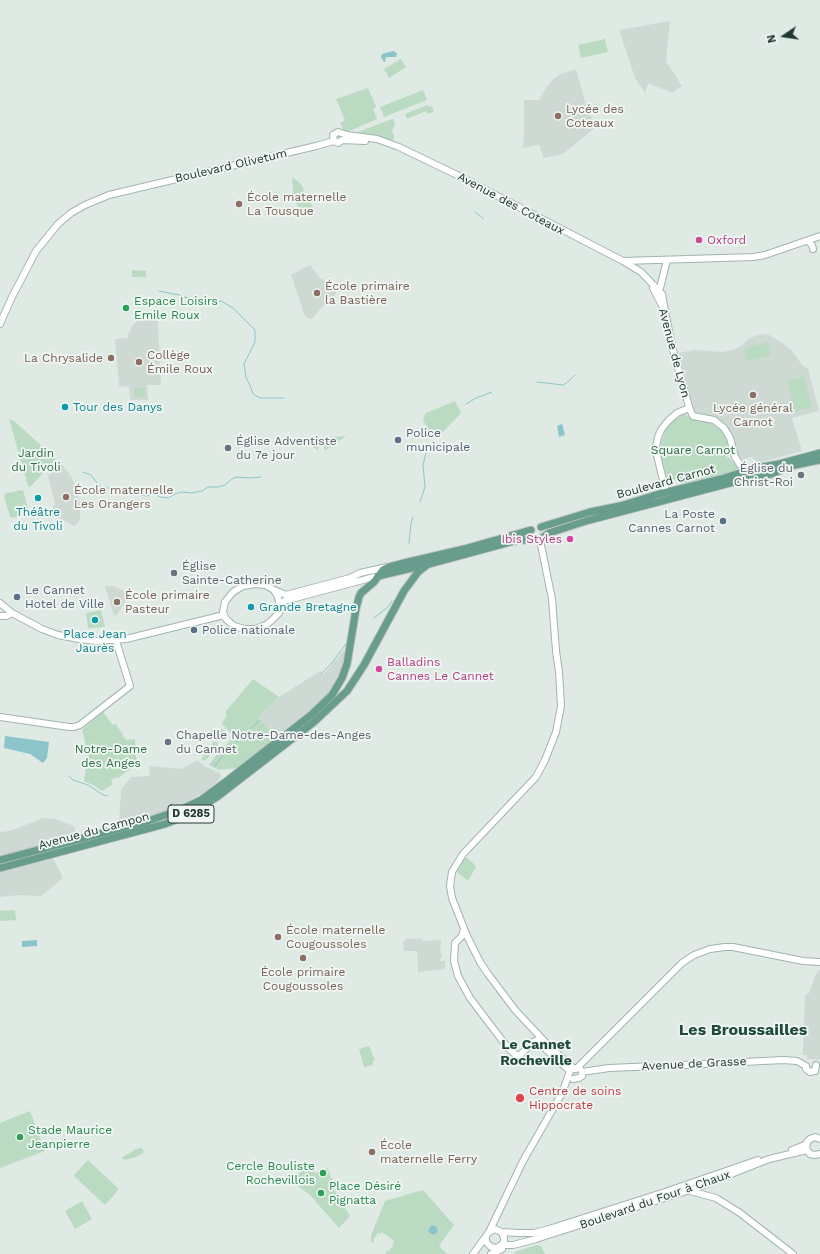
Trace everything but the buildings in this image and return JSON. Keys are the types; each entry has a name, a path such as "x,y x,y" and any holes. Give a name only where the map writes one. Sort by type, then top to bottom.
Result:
{"main road":[{"path":"334,133 341,133 343,137 342,140 338,143 334,141 332,138 334,133"},
{"name":"Avenue des Coteaux","path":"341,133 382,141 402,149 455,174 623,261 643,275 658,289 665,311"},
{"name":"Avenue des Coteaux","path":"342,140 382,141"},
{"name":"Boulevard Olivetum","path":"0,324 29,262 36,251 53,229 65,218 85,205 101,197 128,190 334,141"},
{"path":"623,261 754,257 766,255 820,236"},
{"path":"798,244 820,239"},
{"path":"809,242 813,249"},
{"path":"636,270 635,264 639,260"},
{"path":"651,285 656,290 660,288 667,260"},
{"name":"Avenue des Coteaux","path":"643,275 661,298"},
{"name":"Avenue de Lyon","path":"665,311 689,408"},
{"path":"663,493 663,481 656,450 658,437 663,426 668,421 677,413 689,408 693,416 714,420 724,428 730,438 735,457 741,466 747,471"},
{"name":"Boulevard Carnot","path":"280,608 284,601 378,576 405,566 531,530 534,526 541,527 566,518 620,506 663,493 820,453"},
{"name":"Boulevard Carnot","path":"274,590 286,595 350,578 364,572 389,567 427,565 514,541 539,538 549,533 586,521 758,477 795,465 820,460"},
{"path":"541,527 544,530 539,538 553,604 556,652 560,681 560,716 553,740 536,777 466,850 457,862 452,872 451,893 464,928 480,962 501,992 540,1037 576,1071"},
{"path":"531,530 530,533 539,538"},
{"name":"Avenue du Campon","path":"0,868 165,824 188,815 213,800 314,722 343,695 364,666 404,591 418,572 427,565"},
{"name":"Avenue du Campon","path":"404,591 407,582 405,566"},
{"name":"Boulevard Carnot","path":"378,576 383,570 389,567"},
{"name":"Avenue du Campon","path":"0,860 148,821 172,813 201,800 228,780 311,715 332,695 342,678 347,664 358,600 361,593 374,582 378,576"},
{"path":"260,584 269,586 274,590 278,597 280,608 279,612 271,621 266,625 255,629 245,629 234,626 228,623 224,615 224,605 227,598 233,592 240,587 260,584"},
{"path":"0,603 12,612 42,629 58,635 82,640 116,641 224,615"},
{"path":"0,616 6,616 12,612"},
{"path":"0,717 69,727 78,726 130,686 116,641"},
{"path":"464,928 461,938 455,943 454,953 458,976 475,1006 510,1050 518,1056 540,1037"},
{"path":"461,938 466,939 471,944"},
{"path":"473,1254 488,1234 523,1160 565,1086 576,1071 682,963 694,955 710,949 725,947 803,961 820,962"},
{"path":"531,1044 542,1045 576,1071"},
{"name":"Avenue de Grasse","path":"576,1071 608,1068 779,1060 794,1060 806,1066 807,1063 810,1062 814,1062 818,1065"},
{"name":"Boulevard du Four à Chaux","path":"488,1234 495,1229 500,1231 534,1233 665,1192 704,1182 807,1147 812,1138 820,1139"},
{"path":"807,1147 812,1155 820,1154"},
{"path":"704,1182 707,1195"},
{"name":"Boulevard du Four à Chaux","path":"696,1190 704,1182"},
{"path":"665,1192 670,1193 684,1189 688,1191 696,1190 716,1198 740,1213 793,1254"},
{"name":"Boulevard du Four à Chaux","path":"502,1245 513,1245 536,1239 688,1191"},
{"path":"491,1252 504,1243 504,1237 500,1231 497,1216"},
{"path":"488,1234 486,1242 491,1247 491,1252"},
{"path":"491,1252 513,1245"}],"shaded area":[{"path":"670,21 666,61 682,86 672,93 648,83 645,93 635,78 619,30"},
{"name":"Lycée des Coteaux","path":"576,69 587,108 596,127 563,154 544,158 539,145 523,148 524,100 539,100 553,79 561,74"},
{"name":"École primaire la Bastière","path":"310,265 319,277 334,287 336,291 336,294 312,319 305,316 291,275"},
{"name":"Collège Émile Roux","path":"147,311 158,321 161,385 147,385 148,400 130,400 129,387 119,386 115,339 128,338 128,334 133,325"},
{"name":"Lycée général Carnot","path":"762,334 769,335 784,344 791,350 803,366 808,369 819,411 792,418 802,451 758,463 752,457 741,460 738,457 733,438 728,428 720,420 709,415 695,413 679,353 693,350 723,352 733,350 742,345 749,338"},
{"name":"École maternelle Les Orangers","path":"60,462 71,476 77,490 80,505 80,519 74,526 50,513 55,504 48,476"},
{"name":"École primaire Pasteur","path":"105,586 113,586 129,593 117,615 114,616"},
{"path":"344,650 346,651 343,666 329,693 307,714 273,740 269,730 258,717 279,697 320,671 324,674"},
{"path":"198,760 204,766 220,773 221,777 210,789 172,810 119,825 121,790 131,777 150,776 149,766 181,769"},
{"path":"43,818 56,819 74,826 77,836 0,856 0,832 10,831"},
{"path":"53,858 63,878 41,896 19,895 0,897 0,871"},
{"path":"422,938 422,941 441,940 440,953 442,953 442,958 440,958 440,961 445,961 445,969 418,972 417,951 404,951 403,942 406,939"},
{"path":"820,969 820,1060 807,1059 807,1055 803,1055 803,1048 805,995 809,993 815,976"}],"green space":[{"path":"605,39 608,52 581,58 578,45"},
{"path":"401,59 406,67 389,78 384,69"},
{"path":"368,88 376,107 373,109 377,119 349,131 343,130 340,123 345,120 336,99"},
{"path":"423,90 427,100 384,117 380,107"},
{"path":"427,105 430,107 432,106 434,112 428,114 426,111 407,119 405,114"},
{"path":"392,119 394,120 395,124 392,131 392,133 394,133 394,140 358,132"},
{"path":"292,177 301,184 313,208 306,212 308,215 305,217 294,200"},
{"path":"132,270 146,271 146,277 132,277"},
{"path":"768,342 771,355 747,361 744,349"},
{"path":"804,376 812,407 795,412 787,381"},
{"path":"134,388 145,388 146,397 134,397"},
{"path":"455,401 461,413 441,434 436,437 429,432 423,419 426,413"},
{"name":"Square Carnot","path":"685,414 692,419 705,420 719,427 728,444 725,455 738,466 736,471 681,485 676,479 668,481 660,453 662,440 666,429 672,421"},
{"name":"Jardin du Tivoli","path":"9,419 14,421 55,458 55,460 30,487 28,486"},
{"path":"346,436 326,450 324,449 325,438"},
{"path":"302,438 319,439 318,450 302,440"},
{"path":"23,490 29,512 28,514 12,518 10,517 4,496 5,494"},
{"path":"101,610 105,627 88,628 86,613"},
{"path":"253,679 279,697 258,717 269,730 273,740 237,768 219,770 209,765 220,750 234,736 222,723 226,717 226,711"},
{"name":"Notre-Dame des Anges","path":"103,712 113,725 116,724 126,740 135,739 138,764 118,778 112,779 111,781 113,784 102,791 84,781 86,766 85,759 89,758 82,730"},
{"path":"213,729 218,733 222,729 225,731 219,738 216,738 209,733"},
{"path":"214,741 218,743 217,747 205,761 201,759"},
{"path":"464,858 467,858 476,867 468,881 457,872"},
{"path":"15,910 16,920 0,921 0,911"},
{"path":"369,1046 375,1060 373,1061 373,1065 364,1067 359,1049"},
{"name":"Stade Maurice Jeanpierre","path":"30,1111 45,1151 0,1168 0,1123"},
{"path":"142,1148 144,1152 136,1157 125,1160 121,1158 136,1149"},
{"path":"88,1160 119,1189 105,1205 74,1175"},
{"name":"Place Désiré Pignatta","path":"306,1162 316,1173 327,1168 335,1185 334,1189 350,1216 339,1228 310,1195 294,1183"},
{"path":"423,1190 454,1225 439,1246 447,1254 385,1253 387,1251 389,1252 394,1245 392,1244 394,1242 393,1240 382,1232 380,1234 378,1233 373,1240 373,1243 371,1241 371,1235 385,1201"},
{"path":"82,1201 92,1219 75,1229 65,1211"},
{"path":"536,1245 541,1246 545,1254 514,1254 515,1252"}],"water":[{"path":"393,51 397,53 396,57 386,57 384,62 381,57 382,54"},
{"path":"562,424 565,435 559,437 557,426"},
{"path":"5,736 49,742 47,758 43,763 30,754 4,748"},
{"path":"37,940 37,946 22,947 22,941"},
{"path":"433,1225 438,1230 433,1235 428,1230"}],"waterway":[{"path":"475,212 484,219"},
{"path":"159,291 179,295 199,302 221,301 233,308 255,330 255,342 244,364 246,378 253,394 260,398 284,398"},
{"path":"537,382 563,385 575,375"},
{"path":"466,404 476,398 492,392"},
{"path":"420,502 425,487 423,465 426,453"},
{"path":"83,472 91,475 101,488 119,488"},
{"path":"125,488 141,495 147,496 153,494 168,498 181,492 192,493 202,491 208,487 225,485 236,477 261,477"},
{"path":"409,543 413,517"},
{"path":"374,618 387,608 392,601"},
{"path":"322,673 331,664 348,641"},
{"path":"215,766 225,753 259,721"},
{"path":"69,776 73,780 88,785 105,796 108,795"}],"place":[{"name":"Lycée des Coteaux","path":"558,116"},
{"name":"École maternelle La Tousque","path":"239,204"},
{"name":"Oxford","path":"699,240"},
{"name":"École primaire la Bastière","path":"317,293"},
{"name":"Espace Loisirs Emile Roux","path":"126,308"},
{"name":"La Chrysalide","path":"111,358"},
{"name":"Collège Émile Roux","path":"139,362"},
{"name":"Lycée général Carnot","path":"753,395"},
{"name":"Tour des Danys","path":"65,407"},
{"name":"Police municipale","path":"398,440"},
{"name":"Église Adventiste du 7e jour","path":"228,448"},
{"name":"Église du Christ-Roi","path":"801,475"},
{"name":"École maternelle Les Orangers","path":"66,497"},
{"name":"Théâtre du Tivoli","path":"38,498"},
{"name":"La Poste Cannes Carnot","path":"723,521"},
{"name":"Ibis Styles","path":"570,539"},
{"name":"Église Sainte-Catherine","path":"174,573"},
{"name":"Le Cannet Hotel de Ville","path":"17,597"},
{"name":"École primaire Pasteur","path":"117,602"},
{"name":"Grande Bretagne","path":"251,607"},
{"name":"Place Jean Jaurès","path":"95,620"},
{"name":"Police nationale","path":"194,630"},
{"name":"Balladins Cannes Le Cannet","path":"379,669"},
{"name":"Chapelle Notre-Dame-des-Anges du Cannet","path":"168,742"},
{"name":"École maternelle Cougoussoles","path":"278,937"},
{"name":"École primaire Cougoussoles","path":"303,958"},
{"name":"Centre de soins Hippocrate","path":"520,1098"},
{"name":"Stade Maurice Jeanpierre","path":"20,1137"},
{"name":"École maternelle Ferry","path":"372,1152"},
{"name":"Cercle Bouliste Rochevillois","path":"323,1173"},
{"name":"Place Désiré Pignatta","path":"321,1193"}],"district":[{"name":"Les Broussailles","path":"743,1030"},
{"name":"Le Cannet Rocheville","path":"536,1054"}]}
